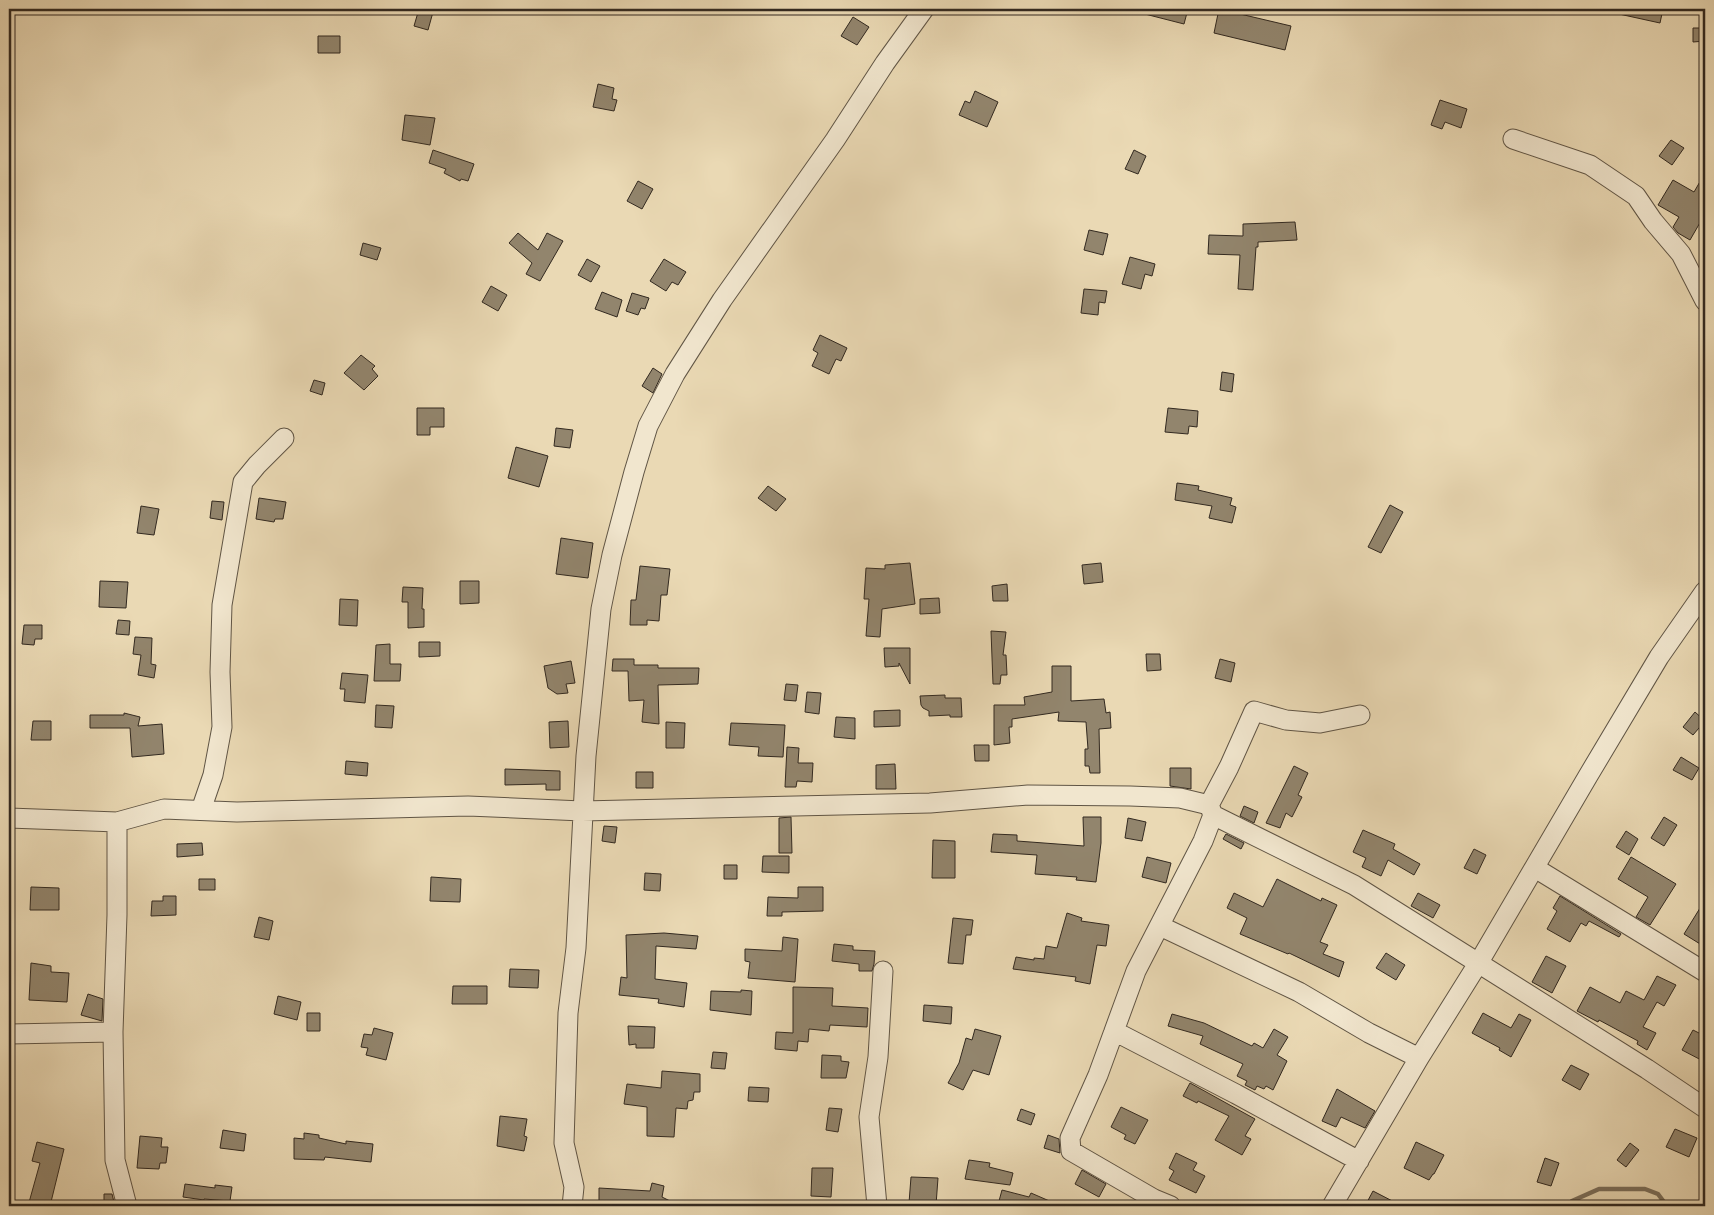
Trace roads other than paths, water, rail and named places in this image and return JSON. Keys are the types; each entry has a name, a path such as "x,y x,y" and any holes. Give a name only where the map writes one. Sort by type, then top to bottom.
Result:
{"street":[{"path":"572,1206 574,1187 564,1143 568,1014 576,948 586,756 601,610 612,555 648,426 675,374 722,300 835,140 885,63 924,9"},
{"path":"1513,139 1590,165 1636,196 1681,254 1705,301"},
{"path":"201,810 213,775 222,727 220,672 222,605 243,482 284,438"},
{"path":"1332,1206 1659,657 1705,591"},
{"path":"1171,1206 1154,1199 1071,1151 1070,1138 1098,1075 1136,971 1203,841 1211,810 1254,711 1286,720 1320,723 1360,715"},
{"path":"9,818 117,822 164,809 237,812 468,806 582,811 829,804 902,804 1028,795 1180,798 1211,810 1354,885 1479,962 1705,1108"},
{"path":"117,822 117,914 113,1032 115,1160 127,1206"},
{"path":"1535,868 1705,972"},
{"path":"1160,926 1299,992 1369,1033 1419,1058"},
{"path":"877,1206 869,1117 878,1056 883,972"},
{"path":"1114,1031 1236,1094 1359,1161"},
{"path":"9,1034 113,1032"}],"waterway":[{"path":"1568,1206 1572,1201 1599,1189 1645,1189 1658,1194 1667,1206"}]}
